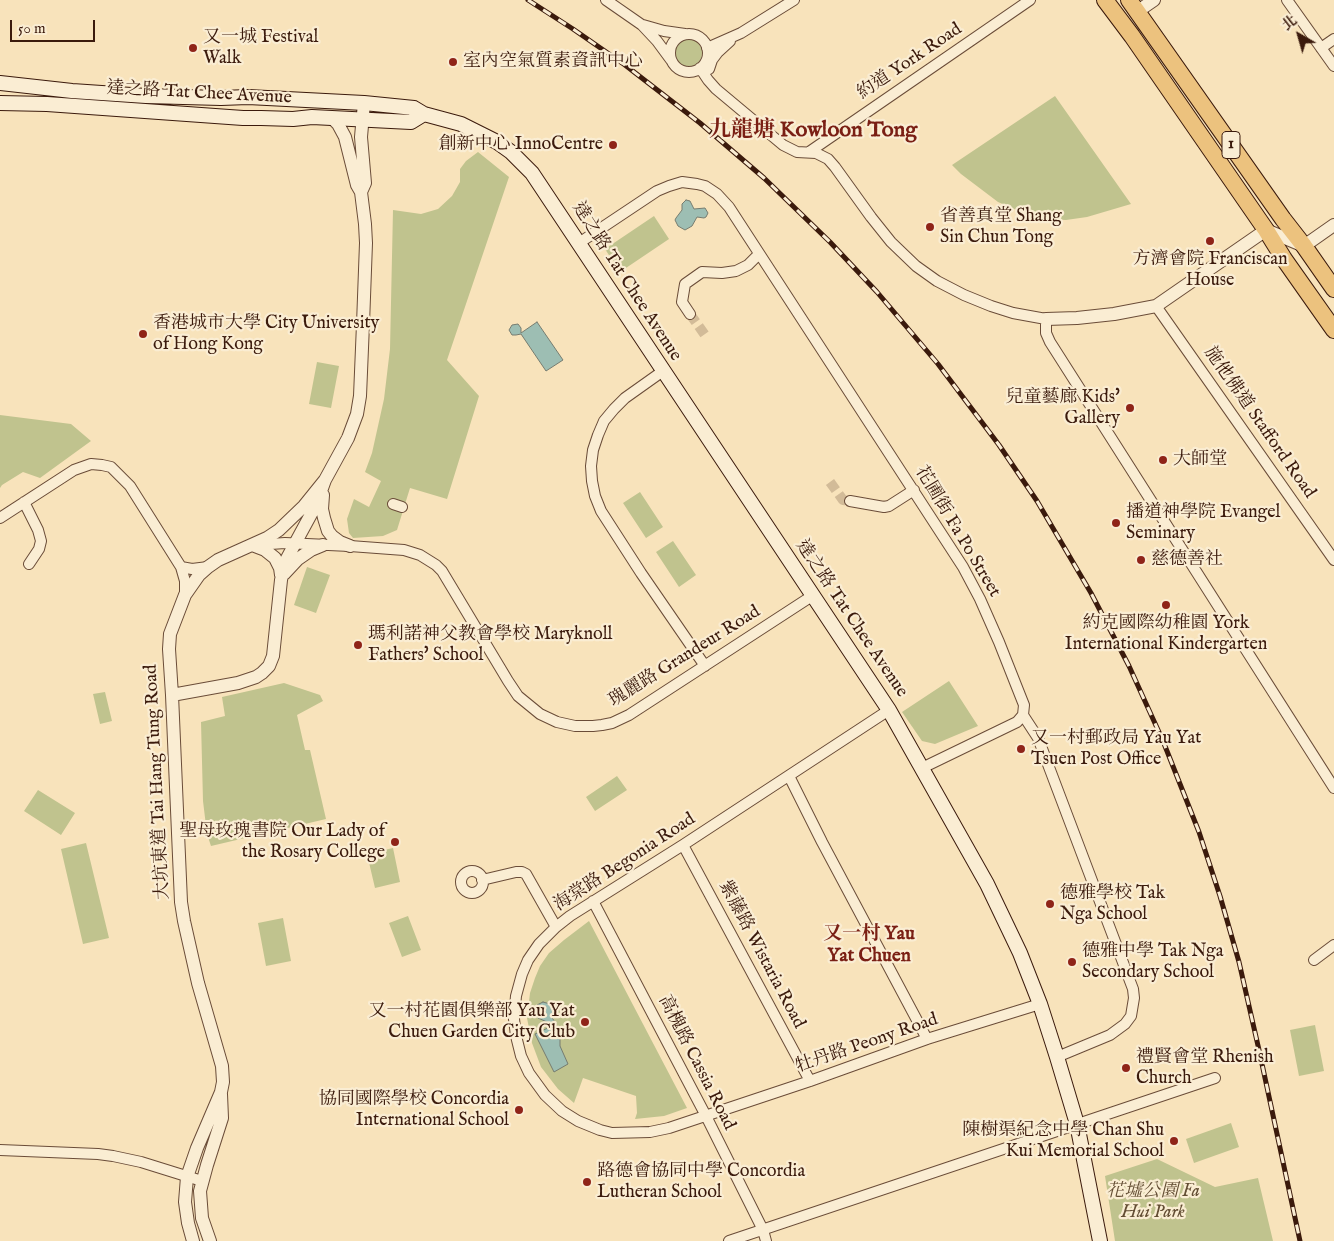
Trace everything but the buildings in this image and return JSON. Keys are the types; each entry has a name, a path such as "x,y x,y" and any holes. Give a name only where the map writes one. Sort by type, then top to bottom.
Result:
{"highway":[{"name":"1","path":"1105,0 1132,36 1266,230 1284,260 1334,330"},
{"name":"1","path":"1134,6 1334,289"},
{"path":"1132,36 1134,6"},
{"path":"1298,278 1294,257 1304,246"}],"main road":[{"name":"達之路 Tat Chee Avenue","path":"0,83 72,91 146,96 248,97 364,103 414,108 424,114 461,124 497,142 511,152 532,174 889,710 987,884 1020,953 1040,1004 1057,1056 1077,1124 1100,1241"},
{"name":"達之路 Tat Chee Avenue","path":"0,103 47,104 243,118 293,119 312,117 411,122 424,114"}],"street":[{"path":"606,0 642,24 664,31 696,36 705,42 707,59 700,68 690,72 684,71 674,65 642,24"},
{"path":"712,86 709,68 718,52 741,33 794,0"},
{"name":"約道 York Road","path":"809,152 1030,0"},
{"path":"1134,6 1154,0"},
{"path":"1287,0 1334,66"},
{"path":"707,48 741,33"},
{"path":"671,60 670,49 672,44 685,34"},
{"path":"1321,48 1334,39"},
{"path":"700,68 712,86 783,145 797,152 816,153 828,159 886,236 916,266 937,281 957,291 991,306 1013,313 1046,318 1084,318 1156,306 1266,230 1304,246 1334,225"},
{"path":"361,192 365,183 361,137 364,103"},
{"path":"172,695 256,677 269,666 274,656 281,578 285,562 316,505 325,480 357,414 360,396 366,242 361,192 357,185 345,137 333,119"},
{"name":"花圃街 Fa Po Street","path":"579,243 657,191 676,184 690,183 712,190 723,200 759,254 963,567 996,635 1022,700 1024,706 1023,715 1038,738 1130,980 1134,998 1132,1016 1126,1024 1110,1035 1057,1056"},
{"path":"690,314 682,302 685,284 702,272 722,273 736,271 748,265 759,254"},
{"name":"施他佛道 Stafford Road","path":"1156,306 1334,560"},
{"path":"1046,318 1046,333 1050,342 1334,788"},
{"path":"663,371 625,398 604,422 593,450 592,481 601,511 704,666"},
{"path":"0,518 74,470 91,464 102,464 111,467 130,486 181,567 185,581 185,595"},
{"path":"252,545 267,538 291,519 325,480"},
{"path":"325,480 322,508 326,526 332,536 350,546"},
{"path":"850,501 884,507 889,506 914,490"},
{"path":"24,502 38,530 41,541 39,549 29,564"},
{"name":"瑰麗路 Grandeur Road","path":"294,544 404,550 420,555 436,565 447,579 512,689 532,709 557,722 575,726 612,723 637,711 812,596"},
{"name":"大坑東道 Tai Hang Tung Road","path":"193,1241 184,1202 187,1176 221,1092 223,1082 222,1066 198,983 181,902 169,649 170,634 185,595 208,567 252,545 294,544"},
{"path":"252,545 265,550 275,558 280,568 281,578"},
{"path":"281,578 298,559 310,550 323,545"},
{"path":"181,567 192,569 208,567"},
{"name":"海棠路 Begonia Road","path":"706,1116 650,1132 612,1133 588,1126 562,1111 536,1084 525,1065 518,1047 514,1003 519,981 528,960 539,944 570,916 683,845 889,710"},
{"path":"922,768 1017,722 1023,715"},
{"path":"789,776 927,1039"},
{"name":"紫藤路 Wistaria Road","path":"683,845 810,1081"},
{"path":"482,880 516,872 526,874 556,927"},
{"name":"高槐路 Cassia Road","path":"593,901 706,1116 763,1230 766,1241"},
{"path":"1314,960 1334,946"},
{"name":"牡丹路 Peony Road","path":"706,1116 927,1039 1040,1004"},
{"path":"729,1241 1215,1078"},
{"name":"大坑東道 Tai Hang Tung Road","path":"210,1241 204,1228 200,1191 222,1118 221,1092"},
{"path":"0,1150 98,1154 141,1162 202,1181"}],"green space":[{"path":"688,39 698,43 702,53 698,63 688,67 678,63 674,53 678,43"},
{"path":"1055,96 1131,204 1087,217 1066,220 1046,219 1028,215 998,202 952,165"},
{"path":"478,152 509,177 447,360 479,396 447,499 410,488 397,530 383,536 353,538 349,533 347,519 354,499 369,507 381,481 365,472 372,453 384,399 390,349 393,210 421,214 438,209 452,196 460,182 460,169 466,161"},
{"path":"654,216 669,239 620,272 605,249"},
{"path":"317,362 339,366 331,408 309,404"},
{"path":"0,415 71,424 91,441 40,478 23,472 0,488"},
{"path":"640,492 663,527 646,538 623,503"},
{"path":"673,541 696,575 679,587 656,552"},
{"path":"307,567 330,575 316,613 294,605"},
{"path":"949,681 978,726 935,744 922,741 902,712"},
{"path":"284,683 320,695 323,701 297,715 305,750 310,750 326,819 211,846 207,834 203,801 201,722 225,716 222,697"},
{"path":"105,692 112,721 100,724 93,694"},
{"path":"617,776 627,790 595,811 586,797"},
{"path":"38,790 75,813 61,835 24,811"},
{"path":"86,843 109,938 83,944 61,849"},
{"path":"393,848 400,882 375,888 367,854"},
{"path":"408,916 421,950 402,957 389,923"},
{"path":"283,918 291,961 266,966 258,923"},
{"name":"又一村花園俱樂部 Yau Yat Chuen Garden City Club","path":"589,921 687,1108 664,1116 635,1119 637,1113 636,1096 583,1078 574,1103 558,1089 541,1067 532,1043 527,1018 530,993 540,966 549,953"},
{"path":"1315,1025 1324,1071 1299,1076 1290,1030"},
{"path":"1231,1123 1239,1147 1194,1163 1186,1139"},
{"name":"花墟公園 Fa Hui Park","path":"1157,1159 1215,1187 1258,1178 1273,1241 1115,1241 1105,1176"}],"water":[{"path":"686,200 690,201 694,209 705,208 708,213 704,218 697,217 692,226 685,230 678,226 675,220 682,210 682,204"},
{"path":"537,322 563,360 546,371 521,334 512,335 509,330 512,325 518,324 521,328 521,333"},
{"path":"543,1002 550,1004 552,1007 552,1018 556,1023 556,1032 560,1038 560,1046 568,1064 554,1072 535,1034 550,1027 547,1022 538,1018 536,1014 537,1005"}],"tunnel":[{"path":"690,314 705,335"},
{"path":"830,482 843,500 850,501"}],"railway":[{"path":"528,0 625,65 700,123 764,178 830,242 877,292 938,364 999,445 1037,501 1091,593 1129,666 1163,741 1199,832 1239,962 1300,1241"}],"place":[{"name":"又一城 Festival Walk","path":"193,48"},
{"name":"室內空氣質素資訊中心","path":"453,62"},
{"name":"創新中心 InnoCentre","path":"613,145"},
{"name":"省善真堂 Shang Sin Chun Tong","path":"930,227"},
{"name":"方濟會院 Franciscan House","path":"1210,241"},
{"name":"香港城市大學 City University of Hong Kong","path":"143,334"},
{"name":"兒童藝廊 Kids' Gallery","path":"1130,408"},
{"name":"大師堂","path":"1163,460"},
{"name":"播道神學院 Evangel Seminary","path":"1116,523"},
{"name":"慈德善社","path":"1141,560"},
{"name":"約克國際幼稚園 York International Kindergarten","path":"1166,605"},
{"name":"瑪利諾神父教會學校 Maryknoll Fathers' School","path":"358,645"},
{"name":"又一村郵政局 Yau Yat Tsuen Post Office","path":"1021,749"},
{"name":"聖母玫瑰書院 Our Lady of the Rosary College","path":"395,842"},
{"name":"德雅學校 Tak Nga School","path":"1050,904"},
{"name":"德雅中學 Tak Nga Secondary School","path":"1072,962"},
{"name":"又一村花園俱樂部 Yau Yat Chuen Garden City Club","path":"585,1022"},
{"name":"禮賢會堂 Rhenish Church","path":"1126,1068"},
{"name":"協同國際學校 Concordia International School","path":"519,1110"},
{"name":"陳樹渠紀念中學 Chan Shu Kui Memorial School","path":"1174,1141"},
{"name":"路德會協同中學 Concordia Lutheran School","path":"587,1182"}],"district":[{"name":"九龍塘 Kowloon Tong","path":"813,131"},
{"name":"又一村 Yau Yat Chuen","path":"869,946"}]}
